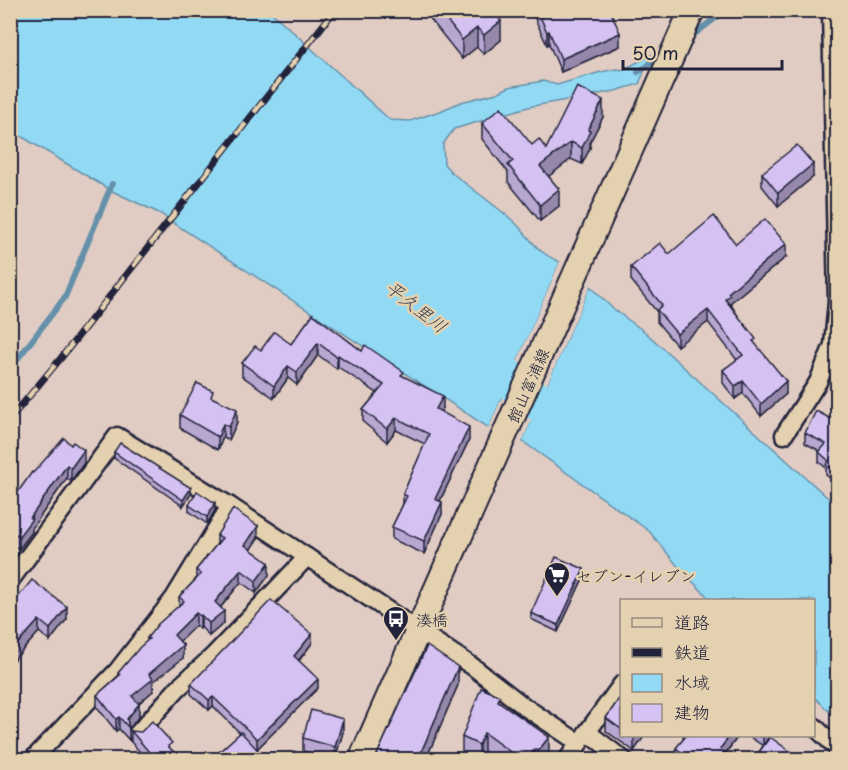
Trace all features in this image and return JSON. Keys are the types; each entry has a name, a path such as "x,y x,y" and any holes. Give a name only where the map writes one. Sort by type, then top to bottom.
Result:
{"main road":[{"name":"館山富浦線","path":"361,759 689,16"}],"street":[{"path":"784,435 818,382 833,345 837,302 831,10"},
{"path":"10,581 117,436 230,506 472,666 525,707 624,759"},
{"path":"32,759 118,670 174,598 230,506"},
{"path":"137,734 178,688 213,656 307,557"},
{"path":"567,759 620,685"},
{"path":"815,728 837,749"}],"water":[{"path":"10,11 270,11 390,120 410,121 509,87 543,81 557,85 601,72 623,70 651,55 639,84 615,91 528,107 454,129 443,144 444,164 452,173 518,225 543,253 560,262 489,428 161,214 110,190 11,130"},
{"path":"590,286 612,308 645,332 837,506 837,719 815,698 815,599 710,599 681,570 649,531 522,441"}],"pier":[{"path":"561,259 563,263 492,429 488,430"},
{"path":"589,284 591,284 521,444 519,440"}],"building":[{"path":"439,10 492,10 501,21 484,35 477,28 462,40"},
{"path":"537,10 610,10 620,33 561,59"},
{"path":"577,87 603,100 582,148 571,142 540,166 559,189 540,205 508,165 513,161 482,123 501,107 532,145 539,139 546,149"},
{"path":"797,145 813,164 778,193 762,173"},
{"path":"714,216 736,244 765,219 786,244 728,293 730,295 725,299 756,339 753,341 786,381 761,404 743,381 735,386 723,370 743,355 708,310 677,334 657,310 662,305 631,267 660,243 669,254"},
{"path":"313,314 362,351 365,345 404,372 401,375 443,396 436,409 469,427 435,499 442,502 424,541 392,527 407,496 403,494 429,434 396,418 387,429 363,410 384,385 318,343 297,372 288,366 274,386 242,363 255,346 261,350 274,332 291,344"},
{"path":"197,383 213,391 211,397 237,409 229,427 223,424 218,437 180,415"},
{"path":"816,411 837,422 837,473 826,465 829,461 819,452 826,444 805,433"},
{"path":"64,438 71,445 73,442 84,450 71,468 67,465 19,536 10,530 10,501 32,472"},
{"path":"120,443 191,488 183,500 114,452"},
{"path":"197,491 215,503 207,517 189,505"},
{"path":"233,509 258,526 245,545 269,563 256,581 241,570 215,602 224,611 209,623 196,613 174,635 183,645 149,674 153,679 132,696 139,704 127,719 129,728 119,717 116,719 97,695 120,675 118,673 149,639 147,638 158,624 184,601 179,597 201,574 196,570 222,538 217,535"},
{"name":"セブン-イレブン","path":"556,557 584,569 558,625 531,613"},
{"path":"32,580 67,607 50,629 39,620 10,652 10,607"},
{"path":"271,600 312,634 294,656 318,679 257,739 213,697 209,700 191,684"},
{"path":"427,646 458,667 418,759 386,759 377,755"},
{"path":"481,688 500,696 498,701 549,737 538,751 535,749 527,759 520,759 484,733 479,745 462,737"},
{"path":"620,697 620,728 606,718"},
{"path":"311,710 343,719 335,747 303,738"},
{"path":"152,721 172,743 168,746 180,759 155,759 131,731 141,732"},
{"path":"241,732 266,759 228,759 220,751"},
{"path":"685,737 729,737 720,749 734,759 690,759 676,748"},
{"path":"770,737 791,752 786,759 763,759 757,755"}],"waterway":[{"path":"688,39 726,10"},
{"path":"638,72 662,57"},
{"path":"10,369 65,297 112,184"},
{"name":"平久里川","path":"470,348 578,433"}],"railway":[{"path":"10,419 61,358 335,10"}],"place":[{"name":"セブン-イレブン","path":"557,598"},
{"name":"湊橋","path":"396,642"}]}
